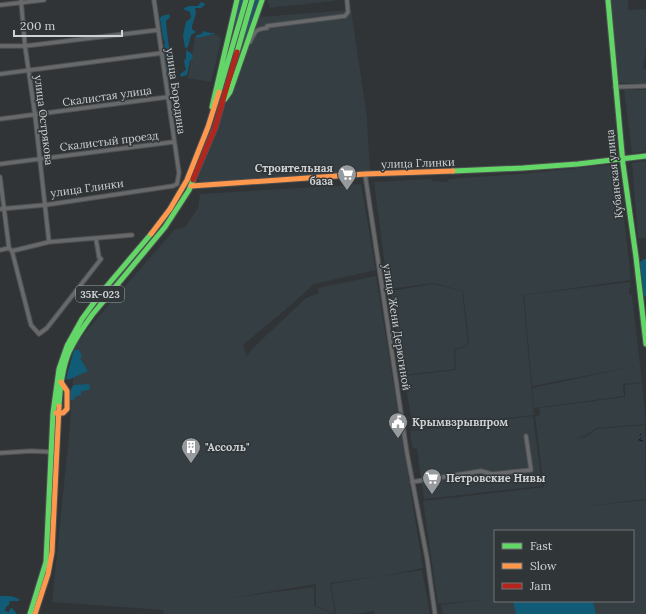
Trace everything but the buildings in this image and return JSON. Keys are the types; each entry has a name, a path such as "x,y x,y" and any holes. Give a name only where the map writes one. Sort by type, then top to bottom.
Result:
{"main road":[{"path":"210,119 212,102 237,0"},
{"name":"35К-023","path":"30,614 46,562 52,452 59,369 67,346 90,308 139,249 179,196 192,171 210,119 246,0"},
{"name":"35К-023","path":"35,614 48,574 52,552 56,413 61,382 69,352 82,329 101,303 165,227 191,186 215,128 252,0"},
{"path":"222,102 230,92 262,0"},
{"name":"Кубанская улица","path":"608,0 622,159 636,257 646,344"},
{"name":"улица Глинки","path":"191,186 365,174 523,168 578,164 646,156"},
{"path":"56,413 65,412 67,409 67,391 64,384 61,382"}],"street":[{"path":"0,5 21,1 44,0"},
{"name":"улица Бородина","path":"154,0 178,173 177,184"},
{"path":"243,55 256,30 259,28 345,16 348,12 347,0"},
{"name":"улица Острякова","path":"21,1 25,46 35,115 49,242"},
{"path":"0,46 25,46 158,30"},
{"path":"0,74 162,53"},
{"path":"615,87 646,86"},
{"name":"Скалистая улица","path":"0,120 168,97"},
{"name":"Скалистый проезд","path":"0,164 173,142"},
{"name":"улица Жени Дерюгиной","path":"365,174 412,482 427,558 435,614"},
{"path":"0,177 2,209 10,249 32,325 39,334 47,328 101,259 99,257 96,238"},
{"name":"улица Глинки","path":"2,209 44,205 173,186 177,184"},
{"path":"0,250 49,242 132,235"},
{"path":"412,482 481,471 492,474 530,470 526,436"},
{"path":"0,453 31,451 52,452"}],"shaded area":[{"path":"239,0 244,0 223,66"},
{"path":"255,0 260,0 236,69 234,69"},
{"path":"267,0 340,0 270,8"},
{"path":"611,0 628,0 628,10 646,9 646,50 643,69 646,69 646,83 619,83"},
{"path":"201,2 205,5 201,8 195,8 196,13 192,26 192,29 196,32 191,35 188,47 185,48 183,35 186,22 191,18 190,12 183,9 188,6 198,6"},
{"path":"351,10 367,118 370,172 202,183 199,181 198,177 259,17"},
{"path":"169,14 170,17 166,21 167,30 171,59 173,66 177,71 176,72 169,72 166,69 167,61 164,56 167,50 164,46 165,42 160,18"},
{"path":"204,31 215,33 197,38 195,36"},
{"path":"200,35 217,35 221,40 211,82 188,78 195,38"},
{"path":"186,50 191,53 193,57 190,61 187,75 181,77 180,74 186,70 184,61 186,58"},
{"path":"624,90 646,90 646,151 632,153"},
{"path":"646,161 646,238 638,238 632,163"},
{"path":"618,164 631,280 523,295 534,415 413,429 404,376 456,370 455,350 462,348 469,343 463,291 433,283 388,289 374,182 431,179 432,181 447,182 449,179 521,174"},
{"path":"361,184 376,270 314,284 243,345 247,356 253,348 306,298 319,293 318,288 376,276 423,568 383,576 422,570 430,614 375,614 374,611 357,614 336,614 331,584 379,576 330,583 335,614 316,606 316,584 232,598 314,587 314,606 333,614 164,614 163,610 52,602 70,426 75,346 174,230 185,227 198,208 200,194"},
{"path":"646,259 646,297 643,295 640,262"},
{"path":"630,282 631,287 629,289 629,294 632,295 642,382 623,384 624,396 534,408 532,388 636,366 532,386 524,295"},
{"path":"433,284 462,291 468,343 462,347 454,349 455,369 403,375 391,291"},
{"path":"74,350 79,350 82,356 80,358 88,371 68,380 66,378"},
{"path":"642,383 646,424 597,428 584,436 576,438 585,437 597,429 645,425 646,499 587,506 646,500 646,614 596,614 593,602 634,602 634,530 494,530 494,602 513,602 516,614 443,614 441,605 479,600 438,604 423,501 544,487 535,416 540,415 539,408 625,397 625,385"},
{"path":"89,384 90,390 81,391 81,395 76,396 73,400 70,400 71,389 74,385"},
{"path":"533,416 542,486 424,499 417,449 412,447 410,431"},
{"path":"0,596 18,598 20,600 10,601 5,611 9,612 12,608 17,614 0,614"},
{"path":"513,602 593,602 596,614 516,614"}],"waterway":[{"path":"641,438 639,440 643,441"}],"traffic: fast":[{"path":"212,107 237,0"},
{"path":"219,92 246,0"},
{"path":"237,52 252,0"},
{"path":"225,99 230,92 262,0"},
{"path":"608,0 623,164 646,344"},
{"path":"453,171 578,164 646,156"},
{"path":"59,406 63,372 69,352 77,337 92,315 165,227 189,190 193,180"},
{"path":"30,614 46,562 53,413 59,369 67,346 82,319 101,293 151,234"}],"traffic: slow":[{"path":"151,234 170,209 187,180 208,127 219,92"},
{"path":"191,186 365,174 453,171"},
{"path":"56,413 63,413 67,409 67,391 61,382"},
{"path":"35,614 48,574 52,552 59,406"}],"traffic: jam":[{"path":"193,180 215,128 237,52"}],"place":[{"name":"Строительная база","path":"347,191"},
{"name":"Крымвзрывпром","path":"398,439"},
{"name":"\"Ассоль\"","path":"191,464"},
{"name":"Петровские Нивы","path":"432,495"}]}
